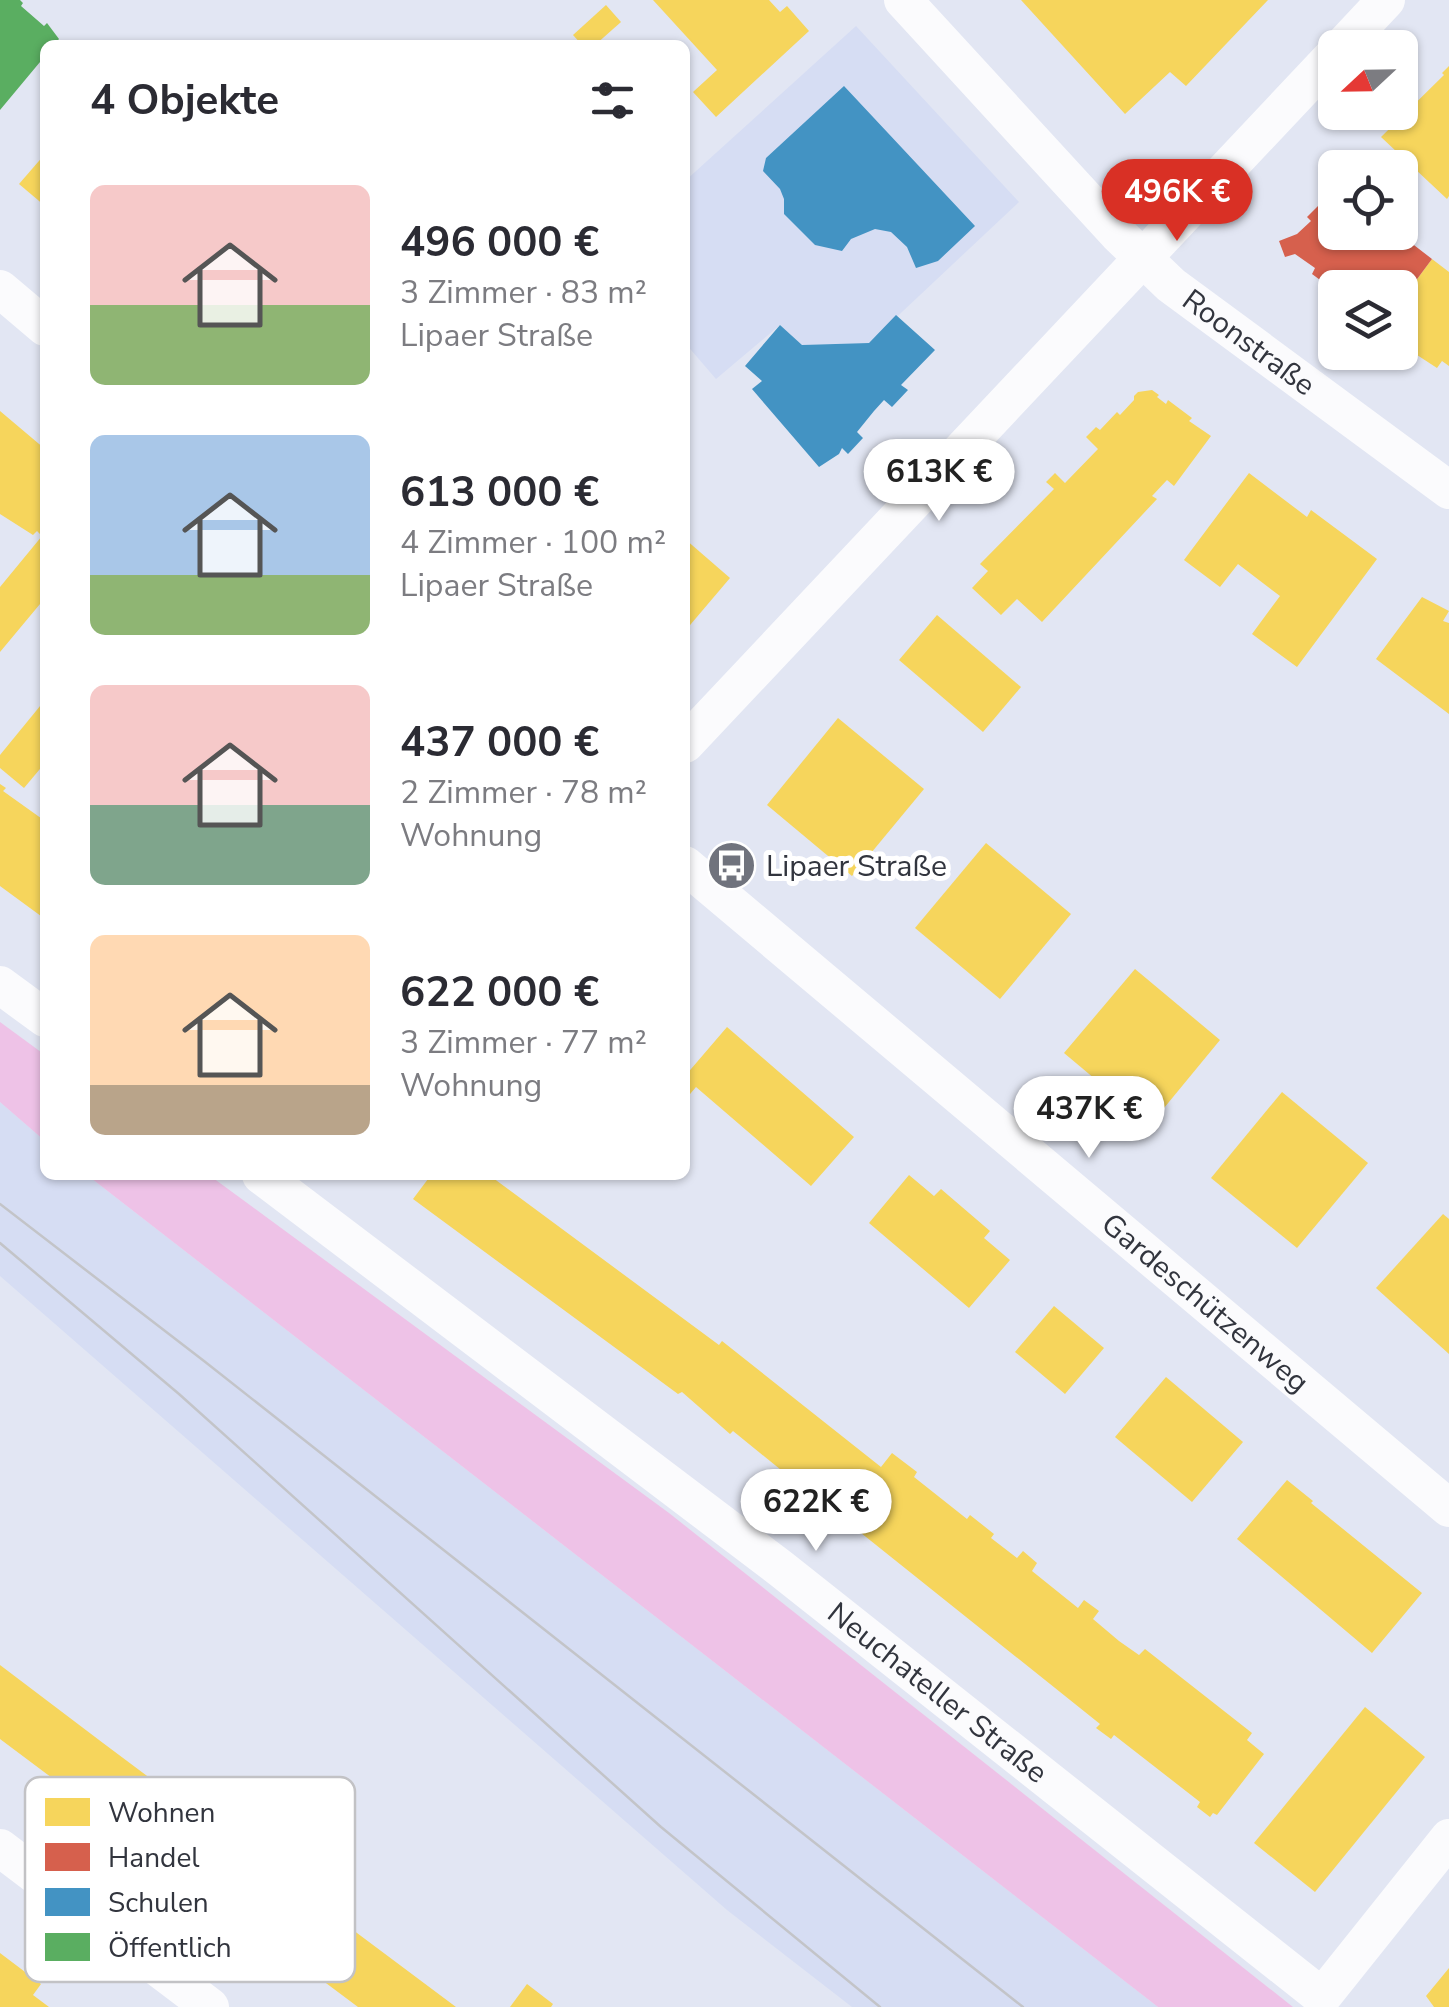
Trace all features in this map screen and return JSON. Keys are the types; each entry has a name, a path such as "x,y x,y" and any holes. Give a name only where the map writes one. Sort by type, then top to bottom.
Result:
{"street":[{"name":"Roonstraße","path":"903,0 1171,285 1449,490"},
{"path":"1358,30 1386,0"},
{"path":"690,739 1318,72"},
{"path":"0,289 40,323"},
{"name":"Gardeschützenweg","path":"690,869 1449,1508"},
{"path":"0,985 40,1014"},
{"name":"Neuchateller Straße","path":"275,1180 780,1568 1322,1997 1449,1838"},
{"path":"0,1848 25,1867"},
{"path":"177,1982 210,2007"}],"shaded area":[{"path":"856,26 1019,202 869,343 802,345 780,325 716,379 690,349 690,176"},
{"path":"0,1022 40,1051 40,1137 0,1102"},
{"path":"0,1102 40,1137 40,1180 93,1180 1158,2007 852,2007 727,1910 0,1276"},
{"path":"93,1180 216,1180 669,1513 1293,2007 1158,2007"}],"building: Wohnen":[{"path":"653,0 769,0 780,12 787,6 809,31 716,117 693,92 717,70"},
{"path":"1021,0 1268,0 1186,86 1170,72 1125,114"},
{"path":"606,5 621,22 601,40 578,40 573,35"},
{"path":"1449,66 1447,199 1418,172 1418,150 1395,150 1381,137 1388,130 1418,130 1418,101"},
{"path":"40,160 40,202 19,184"},
{"path":"1432,259 1449,272 1449,366 1442,361 1437,368 1418,356 1418,278"},
{"path":"1152,390 1211,436 1174,486 1167,480 1152,496 1157,499 1042,622 1017,599 1001,615 972,588 988,571 980,564 1054,489 1046,482 1055,473 1065,483 1098,449 1086,437 1096,427 1100,430 1117,412 1120,415 1138,392"},
{"path":"0,411 40,445 40,534 37,531 33,535 0,514"},
{"path":"1249,473 1307,517 1311,510 1377,559 1297,667 1252,634 1280,596 1238,564 1220,587 1184,560"},
{"path":"40,538 40,604 0,652 0,587"},
{"path":"690,543 730,578 690,625"},
{"path":"1422,597 1449,611 1443,621 1449,623 1449,714 1376,659"},
{"path":"937,615 1021,687 983,732 899,660"},
{"path":"40,706 40,769 24,788 0,768 0,755"},
{"path":"838,718 924,789 852,876 767,805"},
{"path":"0,784 6,788 3,791 40,817 40,915 0,886"},
{"path":"986,843 1071,914 1000,999 915,928"},
{"path":"1135,969 1220,1040 1150,1125 1064,1053"},
{"path":"727,1027 854,1137 811,1186 696,1087 690,1094 690,1070"},
{"path":"1282,1092 1368,1163 1297,1248 1211,1178"},
{"path":"909,1175 934,1196 941,1189 990,1231 984,1238 1010,1260 969,1308 869,1223"},
{"path":"427,1180 496,1180 719,1345 722,1341 881,1467 892,1453 917,1472 914,1477 967,1519 970,1515 1017,1558 1023,1551 1037,1563 1032,1571 1078,1608 1084,1600 1099,1611 1093,1619 1119,1641 1139,1655 1145,1649 1252,1733 1247,1740 1264,1754 1217,1815 1213,1813 1210,1817 1197,1807 1200,1802 1114,1735 1111,1739 1096,1728 1100,1724 801,1485 799,1488 733,1431 730,1434 682,1392 678,1394 413,1199"},
{"path":"1443,1214 1449,1219 1449,1354 1376,1288"},
{"path":"1054,1306 1104,1348 1065,1394 1015,1352"},
{"path":"1166,1377 1243,1442 1192,1502 1115,1437"},
{"path":"1287,1480 1422,1593 1372,1653 1237,1539"},
{"path":"0,1665 149,1777 51,1777 0,1739"},
{"path":"1365,1707 1425,1757 1315,1892 1254,1843"},
{"path":"355,1931 456,2007 358,2007 325,1982 355,1982"},
{"path":"0,1953 25,1972 25,1982 41,1984 33,1995 49,2007 0,2007"},
{"path":"1449,1968 1449,2007 1434,2007 1426,1996"},
{"path":"527,1984 553,2004 551,2007 510,2007"}],"building: Handel":[{"path":"1318,206 1318,250 1418,248 1432,259 1418,278 1418,270 1318,270 1318,278 1312,274 1315,268 1295,254 1285,257 1279,241 1297,234 1311,221 1307,217"}],"building: Schulen":[{"path":"844,86 975,226 938,261 916,268 907,247 891,232 875,229 851,239 842,251 815,245 784,214 780,189 763,171 766,158"},
{"path":"896,315 935,350 901,385 908,390 892,407 884,400 874,411 857,432 863,438 848,454 842,448 819,467 752,389 762,381 745,366 780,325 802,345 869,343"}],"building: Öffentlich":[{"path":"0,0 20,0 21,6 44,26 47,23 59,39 40,40 40,62 0,110"}],"tram line":[{"path":"0,1204 1023,2007"},
{"path":"0,1243 179,1394 661,1827 880,2007"}],"place":[{"name":"Lipaer Straße","path":"731,866"}]}
